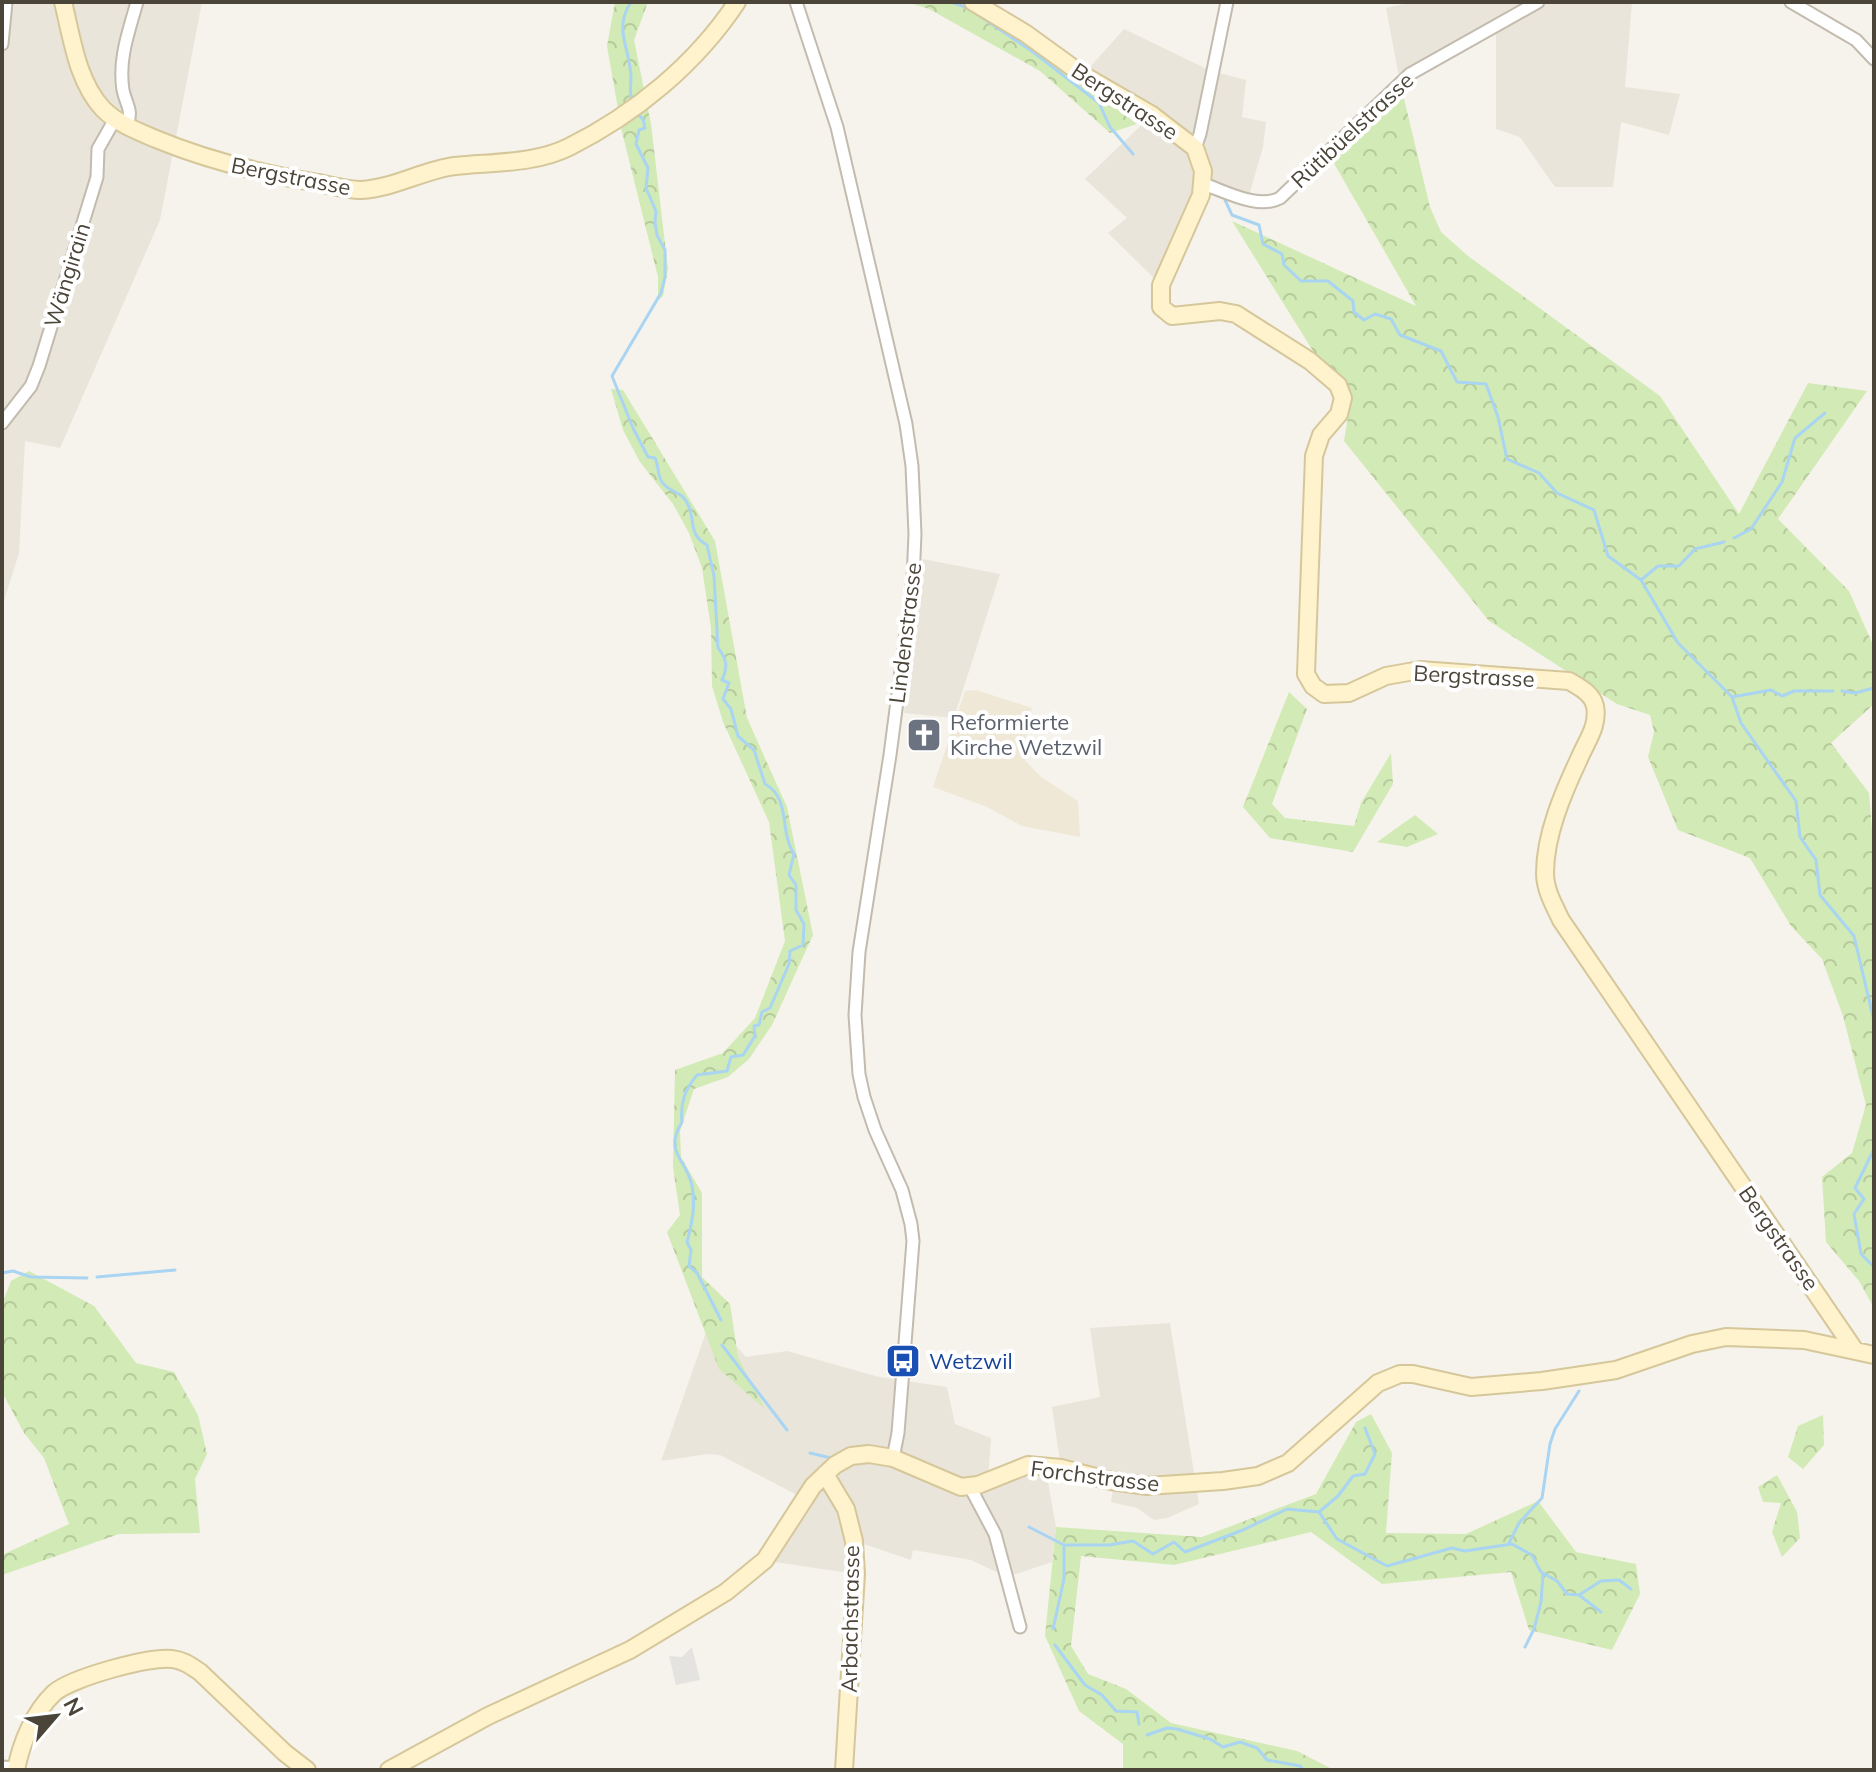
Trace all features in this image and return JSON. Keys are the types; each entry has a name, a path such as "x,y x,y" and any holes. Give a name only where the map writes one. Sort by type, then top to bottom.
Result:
{"street":[{"path":"2,44 6,2"},
{"name":"Bergstrasse","path":"63,2 86,84 97,102 121,123 220,163 359,190 391,185 451,167 541,158 567,148 641,102 691,61 716,34 737,2"},
{"path":"121,123 130,108 125,97 121,66 137,2"},
{"name":"Lindenstrasse","path":"796,2 837,127 906,424 914,501 913,579 892,743 859,952 855,1001 859,1074 864,1097 902,1190 913,1241 898,1433 893,1458"},
{"name":"Bergstrasse","path":"973,2 1025,33 1083,75 1152,115 1195,148 1203,171 1203,184 1197,206 1161,285 1161,307 1172,316 1220,311 1236,314 1323,370 1338,385 1343,398 1339,414 1321,435 1314,456 1306,674 1313,686 1324,694 1349,693 1386,676 1420,670 1569,681 1587,692 1595,705 1593,732 1562,798 1551,837 1545,874 1549,894 1561,920 1854,1349"},
{"path":"1195,148 1227,2"},
{"name":"Rütibüelstrasse","path":"1203,184 1248,199 1272,202 1300,180 1410,74 1538,2"},
{"path":"1791,2 1856,40 1874,59"},
{"name":"Wängirain","path":"2,423 24,397 39,366 97,177 98,149 121,123"},
{"name":"Forchstrasse","path":"970,1487 1028,1465 1061,1468 1111,1481 1147,1486 1258,1476 1288,1463 1378,1383 1400,1374 1471,1387 1542,1381 1616,1370 1692,1344 1726,1337 1804,1340 1874,1355"},
{"path":"389,1770 488,1716 630,1650 726,1592 765,1560 805,1496 825,1474 846,1458 857,1455 879,1454 952,1485 970,1487 995,1534 1020,1627"},
{"name":"Arbachstrasse","path":"825,1474 846,1509 854,1541 844,1770"},
{"path":"11,1769 33,1723 59,1689 84,1677 166,1658 184,1662 200,1672 307,1770"}],"shaded area":[{"path":"2,2 202,2 160,220 60,448 25,441 19,553 2,607"},
{"path":"1412,2 1632,2 1625,87 1680,94 1669,135 1621,122 1613,187 1555,187 1520,137 1496,129 1496,26 1400,82 1386,8"},
{"path":"1124,29 1211,71 1246,80 1242,117 1266,122 1263,147 1248,199 1203,184 1161,285 1108,233 1127,218 1085,179 1152,115 1083,75"},
{"path":"923,559 1000,574 954,718 904,713"},
{"path":"976,690 1032,708 1022,757 1041,777 1078,801 1080,837 1022,826 987,807 933,787 965,691"},
{"path":"711,1318 746,1357 787,1351 879,1377 947,1387 955,1424 991,1438 988,1480 1045,1465 1056,1527 1052,1562 1007,1577 971,1560 913,1550 911,1560 855,1541 856,1574 775,1562 803,1514 799,1496 720,1455 661,1461"},
{"path":"1170,1323 1199,1504 1167,1518 1154,1520 1137,1508 1111,1502 1113,1489 1061,1468 1052,1407 1100,1397 1090,1328"},
{"path":"692,1647 700,1680 676,1685 669,1656 682,1657"}],"green space":[{"path":"615,2 648,2 634,40 651,124 668,269 663,296 658,300 658,277 622,132 607,46"},
{"path":"907,2 965,2 991,15 1137,124 1110,133 1040,71 929,9"},
{"path":"1400,82 1430,207 1441,232 1468,256 1660,396 1739,514 1808,383 1867,391 1778,519 1849,591 1874,647 1874,704 1831,743 1869,793 1874,856 1874,1308 1859,1281 1826,1242 1822,1177 1852,1153 1866,1105 1843,1016 1822,959 1791,926 1750,858 1678,830 1648,757 1654,732 1650,715 1617,704 1489,621 1344,441 1351,398 1323,367 1232,221 1416,306 1328,153"},
{"path":"611,389 623,390 715,541 747,718 787,807 813,935 772,1025 749,1059 728,1077 694,1089 680,1131 681,1157 702,1193 702,1277 730,1304 738,1357 765,1409 719,1369 667,1232 680,1215 673,1167 675,1070 723,1053 755,1018 785,941 769,822 723,722 712,686 711,628 702,568 689,533 673,504 640,462 623,430"},
{"path":"1289,692 1307,709 1272,804 1285,818 1354,826 1361,803 1391,753 1393,784 1353,852 1270,838 1243,807"},
{"path":"1415,815 1438,834 1407,847 1377,842"},
{"path":"29,1271 94,1306 136,1363 174,1372 198,1415 207,1454 195,1479 200,1533 119,1534 2,1575 2,1555 69,1524 44,1458 24,1433 2,1392 2,1304 11,1281"},
{"path":"1371,1414 1392,1453 1386,1533 1466,1534 1538,1501 1576,1552 1636,1564 1640,1594 1612,1650 1529,1630 1511,1572 1382,1584 1311,1532 1174,1565 1081,1556 1071,1646 1088,1674 1126,1689 1171,1723 1297,1751 1334,1770 1123,1770 1123,1744 1079,1711 1045,1636 1056,1527 1202,1537 1316,1494 1356,1422"},
{"path":"1823,1415 1824,1445 1803,1469 1788,1457 1798,1426"},
{"path":"1777,1475 1797,1512 1800,1538 1782,1557 1772,1532 1781,1503 1763,1502 1758,1487"}],"waterway":[{"path":"631,2 623,21 623,30 632,102"},
{"path":"951,2 971,9"},
{"path":"977,14 1099,103 1110,127 1133,154"},
{"path":"636,113 643,119 645,128 639,130 636,144 648,168 646,188 656,211 657,235 665,250 665,277 661,293 612,376 648,457 655,458 660,479 686,501 695,533 707,545 714,576 718,648 726,663 722,680 729,683 723,699 731,709 738,736 754,750 765,784 773,790 782,806 794,854 789,875 796,885 796,910 804,924 803,945 790,951 789,964 770,1008 762,1012 759,1025 754,1026 755,1036 743,1055 731,1057 727,1071 697,1075 686,1091 683,1102 675,1149 693,1193 693,1214 687,1242 691,1250 689,1266 697,1273 721,1320"},
{"path":"1225,200 1232,215 1259,225 1263,244 1282,254 1284,265 1301,281 1328,281 1353,301 1354,312 1364,320 1375,314 1391,319 1400,335 1441,351 1457,382 1486,384 1498,417 1507,459 1539,473 1557,493 1594,510 1608,556 1641,580 1678,643 1732,697 1741,723 1796,801 1800,837 1816,860 1820,895 1854,936 1874,1021"},
{"path":"1734,538 1751,529 1782,482 1795,438 1825,413"},
{"path":"1641,580 1658,566 1679,566 1695,549 1724,542"},
{"path":"1842,691 1855,693 1874,688"},
{"path":"1732,697 1771,690 1782,696 1794,691 1833,691"},
{"path":"1874,1149 1855,1188 1864,1199 1854,1214 1861,1254 1874,1267"},
{"path":"97,1277 175,1270"},
{"path":"2,1273 13,1271 31,1277 87,1278"},
{"path":"722,1345 787,1430"},
{"path":"1509,1543 1519,1523 1542,1498 1555,1429 1579,1391"},
{"path":"1319,1512 1338,1496 1353,1476 1365,1474 1375,1454 1365,1428"},
{"path":"810,1453 831,1458"},
{"path":"1029,1527 1064,1545 1109,1545 1133,1541 1153,1554 1174,1542 1185,1552 1287,1509 1319,1512 1337,1539 1387,1566 1452,1548 1465,1551 1512,1544 1532,1555 1541,1572 1557,1581 1567,1594 1579,1595 1601,1581 1619,1580 1631,1589"},
{"path":"1053,1629 1064,1579 1064,1546"},
{"path":"1525,1647 1534,1629 1541,1602 1543,1574"},
{"path":"1579,1595 1601,1612"},
{"path":"1055,1645 1085,1685 1102,1695 1116,1711 1137,1712 1139,1724"},
{"path":"1147,1735 1167,1728 1210,1739 1223,1747 1240,1742 1257,1748 1267,1760 1300,1766 1304,1770"}],"place":[{"name":"Reformierte Kirche Wetzwil","path":"924,735"},
{"name":"Wetzwil","path":"903,1361"}]}
